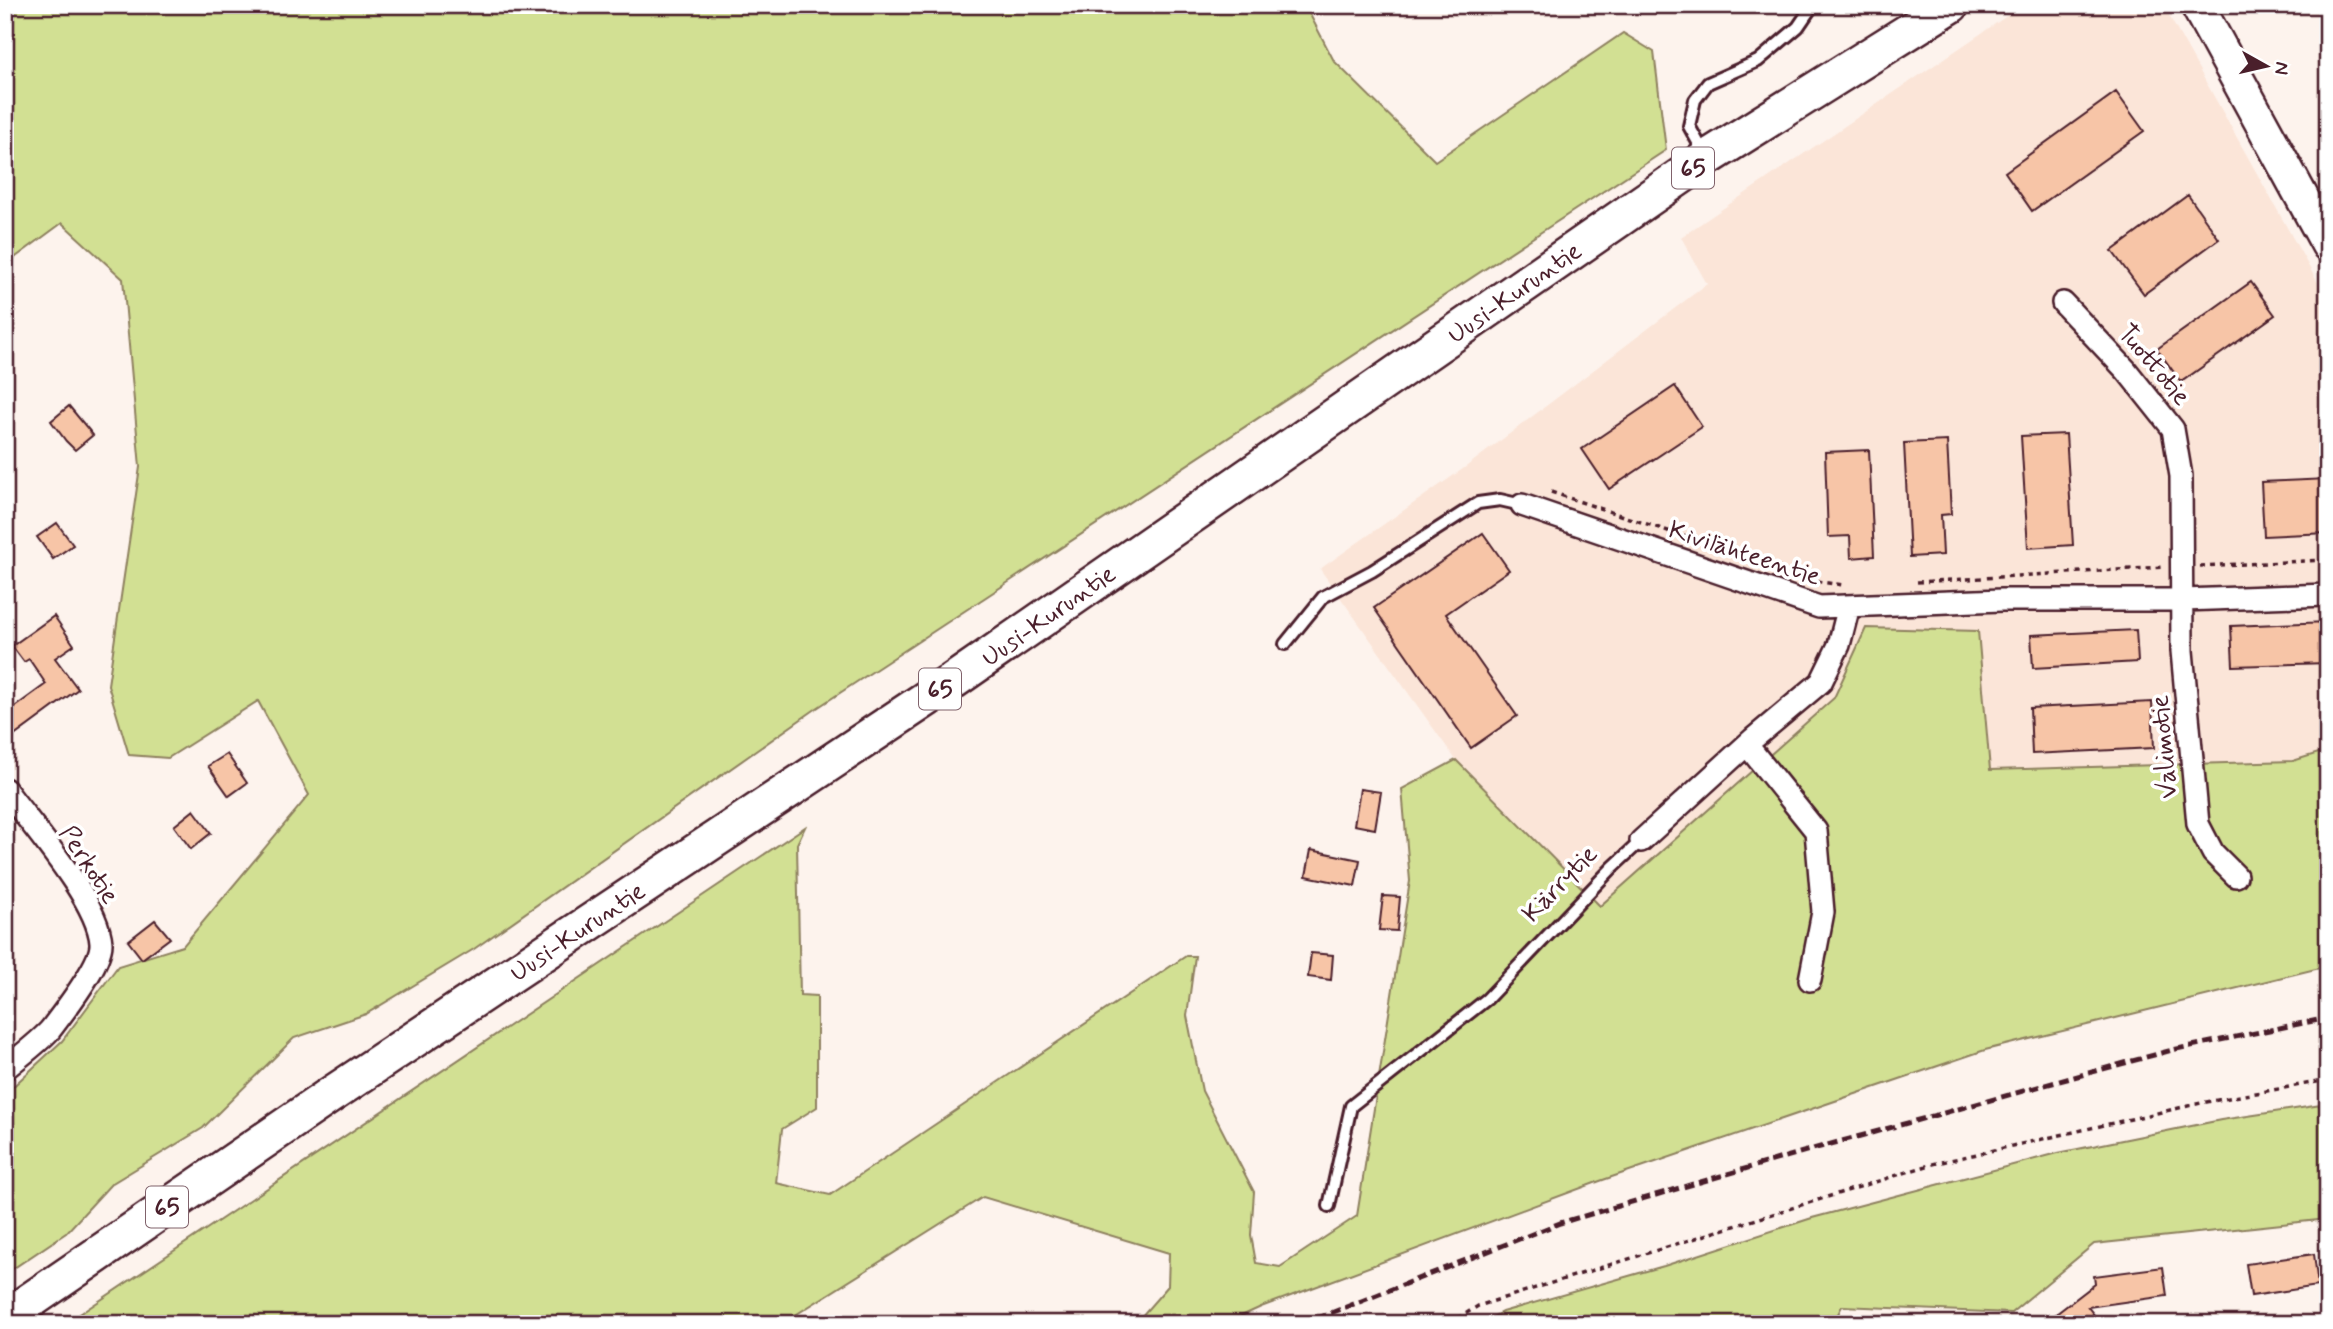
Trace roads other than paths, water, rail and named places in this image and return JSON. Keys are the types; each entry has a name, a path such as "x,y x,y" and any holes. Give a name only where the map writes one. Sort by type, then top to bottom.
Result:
{"main road":[{"name":"Uusi-Kuruntie","path":"5,1318 340,1089 950,683 1707,158 1951,5"},
{"path":"2197,5 2328,245"}],"street":[{"name":"Tuottotie","path":"2063,303 2126,370 2173,429 2181,476 2183,600"},
{"name":"Kivilähteentie","path":"1522,506 1819,607 1848,596 2002,600 2183,600 2328,595"},
{"name":"Kärrytie","path":"1641,841 1821,682 1839,645 1848,596"},
{"name":"Valimotie","path":"2183,600 2182,651 2198,824 2213,853 2236,876"},
{"path":"1747,745 1816,831 1823,912 1810,980"},
{"name":"Perkotie","path":"5,789 83,894 97,927 101,945 94,968 49,1031 5,1069"}],"lane":[{"path":"1707,158 1689,126 1695,100 1709,83 1758,61 1798,27 1813,5"},
{"name":"Kivilähteentie","path":"1285,644 1323,597 1373,571 1478,503 1500,500 1522,506"},
{"name":"Kärrytie","path":"1329,1206 1351,1105 1487,999 1641,841"}],"railway":[{"path":"1303,1324 1560,1223 1813,1149 2172,1050 2328,1018"}]}
